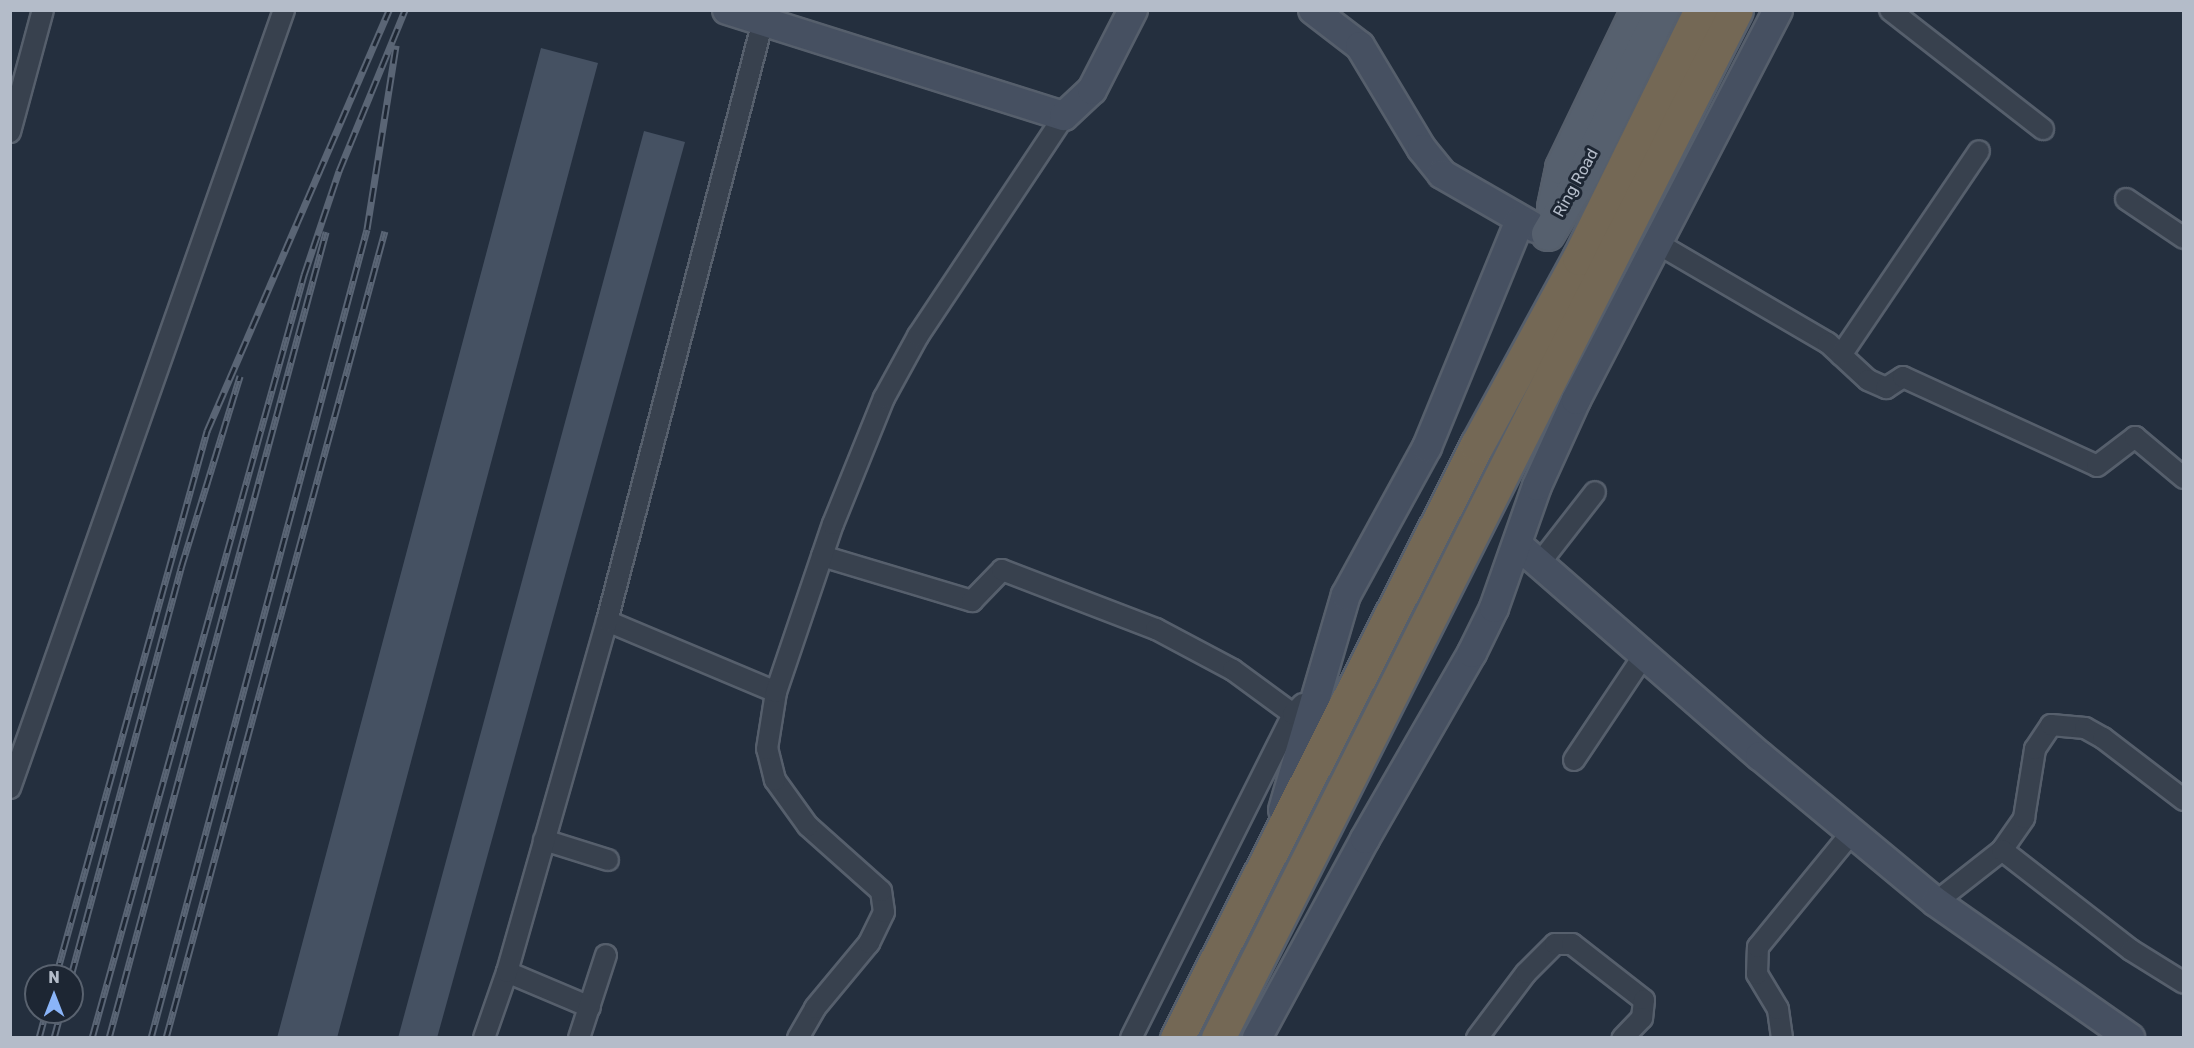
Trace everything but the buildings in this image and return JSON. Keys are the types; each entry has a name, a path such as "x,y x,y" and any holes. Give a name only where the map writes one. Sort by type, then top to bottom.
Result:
{"highway":[{"path":"1177,1038 1477,445 1579,258 1701,10"},
{"path":"1218,1038 1414,656 1736,10"}],"main road":[{"name":"Ring Road","path":"1548,234 1562,168 1638,10"},
{"name":"Ring Road","path":"1548,234 1583,175 1662,10"},
{"path":"1548,234 1579,258"}],"street":[{"path":"10,132 16,84 43,10"},
{"path":"10,788 284,10"},
{"path":"728,10 1064,116"},
{"path":"798,1038 815,1008 870,943 884,912 880,891 808,826 775,780 766,749 776,692 822,556 884,398 912,346 1064,116 1092,90 1133,10"},
{"path":"1313,10 1360,46 1422,149 1442,174 1548,234"},
{"path":"1529,555 1537,486 1655,242 1778,10"},
{"path":"1890,10 2043,129"},
{"path":"484,1038 507,972 607,621 763,21"},
{"path":"1841,355 1979,151"},
{"path":"2126,199 2184,238"},
{"path":"1272,849 1316,691 1346,595 1427,447 1520,220"},
{"path":"1655,242 1828,344 1868,380 1886,388 1903,377 2097,466 2135,436 2184,478"},
{"path":"1258,1037 1365,839 1529,555 1595,492"},
{"path":"1529,555 1936,902 2130,1038"},
{"path":"822,556 972,601 1002,570 1156,629 1233,670 1293,714"},
{"path":"607,621 776,692"},
{"path":"1574,760 1644,655"},
{"path":"1131,1038 1293,714 1316,691"},
{"path":"1936,902 2002,850 2024,818 2035,749 2051,725 2085,729 2103,738 2184,800"},
{"path":"1782,1038 1778,1009 1757,974 1758,947 1852,832"},
{"path":"544,840 608,860"},
{"path":"2002,850 2131,950 2184,983"},
{"path":"1477,1038 1526,973 1555,945 1572,945 1644,1000 1642,1018 1623,1038"},
{"path":"579,1038 606,955"},
{"path":"507,972 590,1007"}],"railway":[{"path":"59,964 207,431 389,10"},
{"path":"92,1038 304,275 339,171 405,10"},
{"path":"151,1038 367,229 396,45"},
{"path":"166,1038 385,231"},
{"path":"109,1038 326,232"},
{"path":"74,964 181,568 240,376"},
{"path":"39,1038 43,1024"},
{"path":"54,1038 58,1024"}]}
